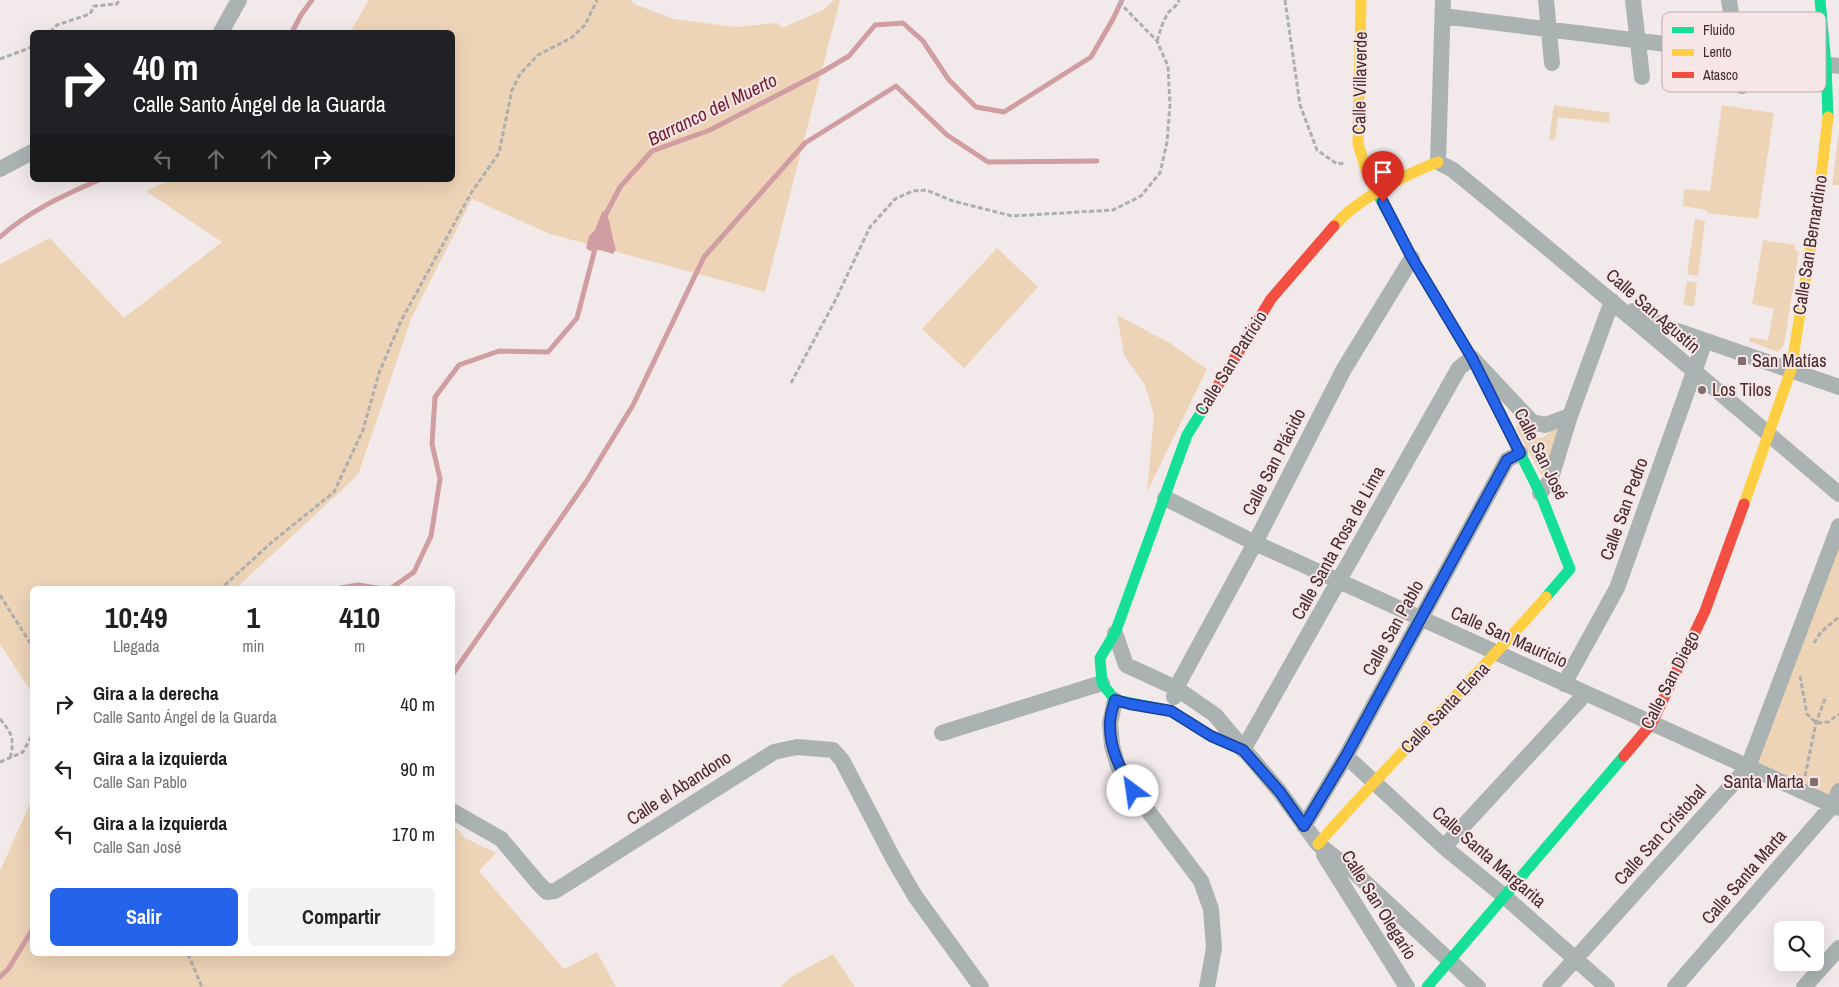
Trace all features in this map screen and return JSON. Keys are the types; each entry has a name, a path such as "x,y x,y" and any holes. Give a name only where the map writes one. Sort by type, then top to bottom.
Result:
{"street":[{"path":"222,30 238,0"},
{"name":"Calle Villaverde","path":"1362,0 1358,144 1363,163 1378,192"},
{"path":"1546,0 1552,63"},
{"path":"1633,0 1642,77"},
{"path":"1438,162 1443,8 1549,30 1662,44"},
{"name":"Calle San Bernardino","path":"1790,370 1819,195 1828,124 1833,66 1826,30"},
{"path":"0,169 30,153"},
{"name":"Calle San Patricio","path":"1102,678 1100,658 1115,633 1187,434 1271,299 1341,218 1378,192 1419,169 1438,162"},
{"name":"Calle San Agustín","path":"1438,162 1453,170 1612,301 1694,373 1839,494"},
{"name":"Calle San José","path":"1378,192 1412,258 1472,358 1540,493 1570,569"},
{"name":"Calle San Plácido","path":"1171,711 1176,688 1255,543 1344,369 1412,258"},
{"path":"1540,493 1550,481 1570,416 1612,301 1666,327 1839,387"},
{"name":"Calle San Pedro","path":"1564,684 1617,588 1705,341"},
{"name":"Calle San José","path":"1472,358 1532,422 1545,425 1570,416"},
{"name":"Calle Santa Rosa de Lima","path":"1243,750 1460,368 1472,358"},
{"name":"Calle San Diego","path":"1427,987 1652,723 1705,611 1769,435 1790,370"},
{"name":"Calle San Pablo","path":"1304,826 1346,756 1507,460 1520,453"},
{"name":"Calle San Mauricio","path":"1165,498 1255,543 1748,767 1802,791 1837,801"},
{"name":"Calle San Cristobal","path":"1550,987 1748,767 1839,526"},
{"name":"Calle Santa Elena","path":"1318,844 1374,781 1498,653 1570,569"},
{"path":"1115,633 1126,665"},
{"path":"942,733 1102,678 1113,666 1126,665 1176,688 1215,715 1280,792 1318,844 1354,872 1478,987"},
{"path":"1102,678 1115,700 1110,723 1112,746 1118,766 1133,791 1201,881 1211,909 1214,948 1207,987"},
{"path":"1444,847 1586,693"},
{"path":"1115,700 1171,711 1211,736 1243,750"},
{"name":"Calle el Abandono","path":"455,813 501,839 538,884 547,892 555,891 774,752 797,747 833,750 842,760 915,896 981,987"},
{"name":"Calle Santa Margarita","path":"1346,756 1444,847 1504,896 1607,987"},
{"name":"Calle Santa Marta","path":"1675,987 1837,801"},
{"name":"Calle San Olegario","path":"1318,844 1407,987"},
{"path":"1362,913 1379,897"},
{"path":"1804,987 1839,948"}],"path":[{"path":"52,30 57,25 90,14 94,6 117,4 119,0"},
{"path":"223,586 272,542 334,492 363,430 379,373 401,321 471,192 499,153 512,90 520,74 538,55 571,38 585,25 597,0"},
{"path":"791,384 835,301 870,227 895,199 913,192 926,190 953,201 1012,216 1113,210 1141,196 1160,173 1167,142 1170,105 1168,66 1157,41 1117,0"},
{"path":"1157,41 1162,24 1168,14 1178,5 1179,0"},
{"path":"1285,0 1300,105 1317,150 1336,164 1363,163"},
{"path":"0,59 30,48"},
{"path":"0,595 30,643"},
{"path":"1790,654 1802,679 1807,714 1816,723 1828,722 1839,714"},
{"path":"1802,791 1816,723 1826,696"},
{"path":"0,719 7,728 14,744 10,758"},
{"path":"0,762 23,752 30,739"},
{"path":"189,956 202,987"}],"shaded area":[{"path":"369,0 630,0 634,4 674,19 736,27 778,23 782,28 823,10 834,0 840,0 765,292 550,234 472,199 411,319 358,475 238,586 30,586 30,690 0,644 0,264 50,238 124,318 222,242 146,191 165,182 455,182 455,30 351,30"},
{"path":"1554,105 1610,113 1609,123 1558,117 1555,140 1549,139"},
{"path":"1722,105 1774,113 1758,219 1707,213 1707,210 1683,206 1684,189 1710,191"},
{"path":"1839,130 1839,185 1832,185"},
{"path":"605,211 616,249 613,254 600,250 590,251 586,248 589,236 595,230 602,212"},
{"path":"1695,219 1705,221 1698,276 1687,274"},
{"path":"1763,240 1795,245 1795,251 1799,251 1784,345 1778,352 1749,341 1750,337 1768,340 1774,309 1752,304"},
{"path":"997,248 1038,287 964,368 922,329"},
{"path":"1687,281 1697,283 1694,306 1683,305"},
{"path":"1117,315 1170,343 1207,369 1147,492 1154,415 1145,385 1124,355"},
{"path":"1522,423 1539,438 1542,438 1554,429 1560,433 1544,480 1515,427"},
{"path":"1839,526 1839,791 1833,805 1748,767"},
{"path":"30,804 30,956 455,956 455,826 465,838 496,853 479,871 564,969 597,952 616,987 0,987 0,871"},
{"path":"833,954 855,987 780,987 791,977"}],"waterway":[{"path":"293,30 312,0"},
{"name":"Barranco del Muerto","path":"604,218 620,187 652,151 710,130 822,72 849,56 875,25 903,23 923,41 949,80 976,107 1004,112 1091,57 1122,0"},
{"path":"455,671 586,482 633,405 704,257 805,143 896,86 947,135 988,162 1097,161"},
{"path":"0,237 35,211 95,182"},
{"name":"Barranco del Muerto","path":"394,586 414,572 431,536 440,479 432,444 435,397 459,365 499,351 548,352 577,318 596,245"},
{"name":"Barranco del Muerto","path":"352,586 364,586"},
{"name":"Barranco del Muerto","path":"0,977 9,968 30,933"}],"traffic: fast":[{"path":"1820,0 1821,12"},
{"path":"1826,65 1828,117"},
{"path":"1373,185 1412,258 1472,358 1540,493 1570,569 1546,597"},
{"path":"1217,387 1187,435 1115,633 1100,658 1102,683 1115,700 1171,711 1211,736 1243,750"},
{"path":"1427,987 1624,756"}],"traffic: slow":[{"path":"1361,0 1358,144 1368,176 1373,185"},
{"path":"1744,504 1791,370 1819,195 1828,117"},
{"path":"1334,226 1343,216 1368,197 1411,173 1438,162"},
{"path":"1318,844 1490,660 1546,597"}],"traffic: jam":[{"path":"1217,387 1271,299 1334,226"},
{"path":"1624,756 1652,723 1705,611 1744,504"}],"place":[{"name":"San Matías","path":"1742,361"},
{"name":"Los Tilos","path":"1702,390"},
{"name":"Santa Marta","path":"1814,782"}],"route":[{"path":"1133,791 1118,766 1112,746 1110,723 1115,700 1171,711 1211,736 1243,750 1280,792 1304,826 1346,756 1507,460 1520,453 1472,358 1412,258 1383,202"}]}
